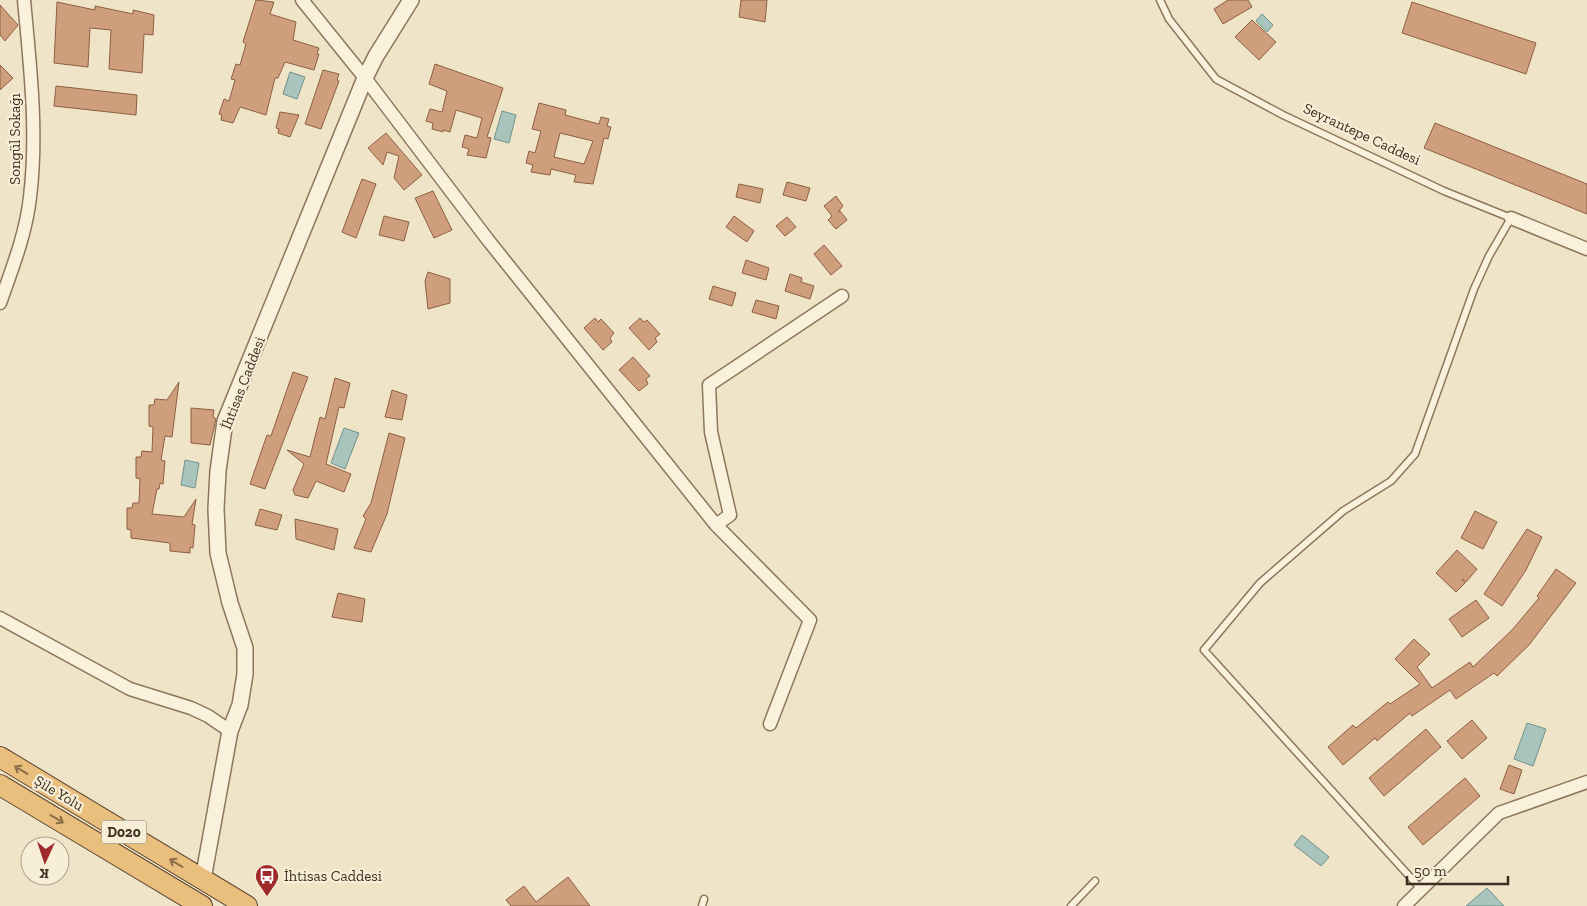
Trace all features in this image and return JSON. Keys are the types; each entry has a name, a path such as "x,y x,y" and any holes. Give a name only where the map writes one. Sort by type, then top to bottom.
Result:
{"highway":[{"name":"Şile Yolu","path":"0,757 247,906"},
{"name":"Şile Yolu","path":"0,785 202,906"}],"street":[{"name":"Songül Sokağı","path":"0,303 18,253 30,198 34,117 24,0"},
{"path":"302,0 365,78 488,240 716,525 810,620 770,724"},
{"name":"İhtisas Caddesi","path":"203,879 230,731 241,697 245,674 245,648 230,603 218,552 216,509 218,471 225,421 365,78 376,56 411,0"},
{"name":"Seyrantepe Caddesi","path":"1511,218 1587,249"},
{"path":"716,525 730,515 711,432 709,386 842,296"},
{"path":"0,618 130,688 191,708 230,731"},
{"path":"1404,906 1499,813 1587,782"}],"lane":[{"name":"Seyrantepe Caddesi","path":"1160,0 1168,19 1216,80 1292,120 1444,191 1511,218"},
{"path":"1421,889 1204,650 1260,583 1343,511 1391,481 1415,454 1474,289 1489,256 1511,218"},
{"path":"1071,906 1095,881"}],"water":[{"path":"1262,14 1273,25 1267,32 1256,21"},
{"path":"290,72 305,77 297,99 283,94"},
{"path":"502,111 516,115 509,143 494,139"},
{"path":"344,428 359,433 345,469 331,463"},
{"path":"185,460 199,463 195,488 181,485"},
{"path":"1527,723 1546,729 1533,766 1514,759"},
{"path":"1302,835 1329,857 1321,866 1294,845"},
{"path":"1487,888 1504,906 1466,906"}],"building":[{"path":"256,0 274,2 270,14 296,22 293,40 319,48 317,54 319,54 314,70 285,62 278,78 275,78 266,115 240,107 233,123 221,120 222,115 219,114 224,99 229,101 235,80 231,79 236,64 240,65 246,44 243,42"},
{"path":"741,0 767,0 765,22 739,17"},
{"path":"1228,0 1248,0 1252,7 1223,24 1214,9"},
{"path":"57,2 95,10 95,6 133,14 133,10 154,15 153,35 144,34 142,73 109,69 111,30 90,28 88,67 54,63"},
{"path":"1412,2 1536,43 1526,74 1402,33"},
{"path":"0,5 18,25 5,41 0,35"},
{"path":"1252,20 1276,42 1259,60 1235,37"},
{"path":"435,64 503,88 487,137 491,138 486,158 467,155 469,149 462,147 465,135 477,138 482,118 456,110 450,132 432,129 433,123 426,121 430,109 442,112 447,91 429,84"},
{"path":"0,65 13,78 0,90"},
{"path":"323,70 339,74 337,80 339,81 321,129 305,124"},
{"path":"56,86 137,95 136,115 54,106"},
{"path":"539,103 566,110 565,115 599,124 601,117 609,119 607,126 611,127 608,139 604,138 593,184 574,182 576,175 551,169 550,175 531,172 533,165 526,163 529,151 535,153 541,131 532,129","holes":["560,133 593,141 584,164 554,157"]},
{"path":"280,112 299,115 290,137 278,133 279,129 276,128"},
{"path":"1435,123 1587,184 1587,214 1424,148"},
{"path":"386,133 422,175 404,190 394,178 399,156 387,152 383,165 368,148"},
{"path":"362,179 376,184 356,238 342,232"},
{"path":"787,182 810,188 806,201 783,195"},
{"path":"739,184 763,189 760,203 736,197"},
{"path":"433,191 452,230 434,238 415,198"},
{"path":"836,196 843,206 838,212 840,211 847,220 836,229 828,220 832,216 824,206"},
{"path":"384,216 409,222 404,241 379,235"},
{"path":"734,216 754,231 747,242 726,227"},
{"path":"787,217 796,227 785,236 776,226"},
{"path":"824,245 842,266 831,275 814,254"},
{"path":"746,260 769,268 766,280 742,273"},
{"path":"428,272 450,279 450,303 428,309 425,281"},
{"path":"790,274 802,278 801,282 814,286 810,299 785,291"},
{"path":"713,286 736,293 732,306 709,299"},
{"path":"756,300 779,306 776,319 752,312"},
{"path":"595,318 598,322 601,319 614,333 610,338 612,342 603,350 584,328"},
{"path":"640,318 644,322 647,320 660,334 655,338 657,342 649,350 629,328"},
{"path":"633,357 650,376 646,379 648,384 639,391 619,370"},
{"path":"293,372 308,377 265,489 250,484 267,435 271,436"},
{"path":"335,378 350,383 344,408 339,407 326,464 351,474 344,492 316,481 308,498 295,495 293,490 304,464 287,450 310,457 320,417 325,419"},
{"path":"179,382 172,437 165,436 161,460 165,461 163,484 160,483 159,489 157,489 152,514 184,517 196,499 192,524 195,525 193,548 190,547 190,553 170,551 170,543 131,538 131,530 127,529 127,508 132,508 133,503 139,503 140,479 136,478 136,457 141,457 142,451 152,452 153,427 149,426 149,405 154,405 155,399 167,400"},
{"path":"392,390 407,395 402,420 385,417"},
{"path":"191,408 214,410 213,417 216,419 210,445 191,443"},
{"path":"389,433 405,438 387,514 371,552 354,548 366,519 363,516 371,503"},
{"path":"260,509 282,515 277,530 255,525"},
{"path":"1475,511 1497,522 1483,549 1461,538"},
{"path":"295,519 338,529 334,550 296,539"},
{"path":"1527,529 1542,537 1526,570 1502,606 1484,594"},
{"path":"1457,550 1477,569 1466,582 1462,579 1465,583 1456,592 1436,573"},
{"path":"1556,569 1576,583 1529,645 1497,676 1494,673 1456,699 1450,690 1412,716 1410,713 1377,741 1375,738 1343,765 1328,747 1353,725 1356,728 1388,702 1390,704 1420,684 1395,659 1414,639 1430,654 1417,667 1432,688 1470,662 1473,667 1512,630 1539,598 1537,596"},
{"path":"338,593 365,599 362,622 332,617"},
{"path":"1476,600 1489,618 1462,637 1449,619"},
{"path":"1472,720 1487,738 1462,759 1447,741"},
{"path":"1426,729 1441,747 1384,796 1369,778"},
{"path":"1509,765 1522,770 1514,794 1500,789"},
{"path":"1465,778 1480,796 1423,845 1408,827"},
{"path":"568,877 590,906 511,906 506,900 524,886 536,902"}],"place":[{"name":"İhtisas Caddesi","path":"267,897"}]}
